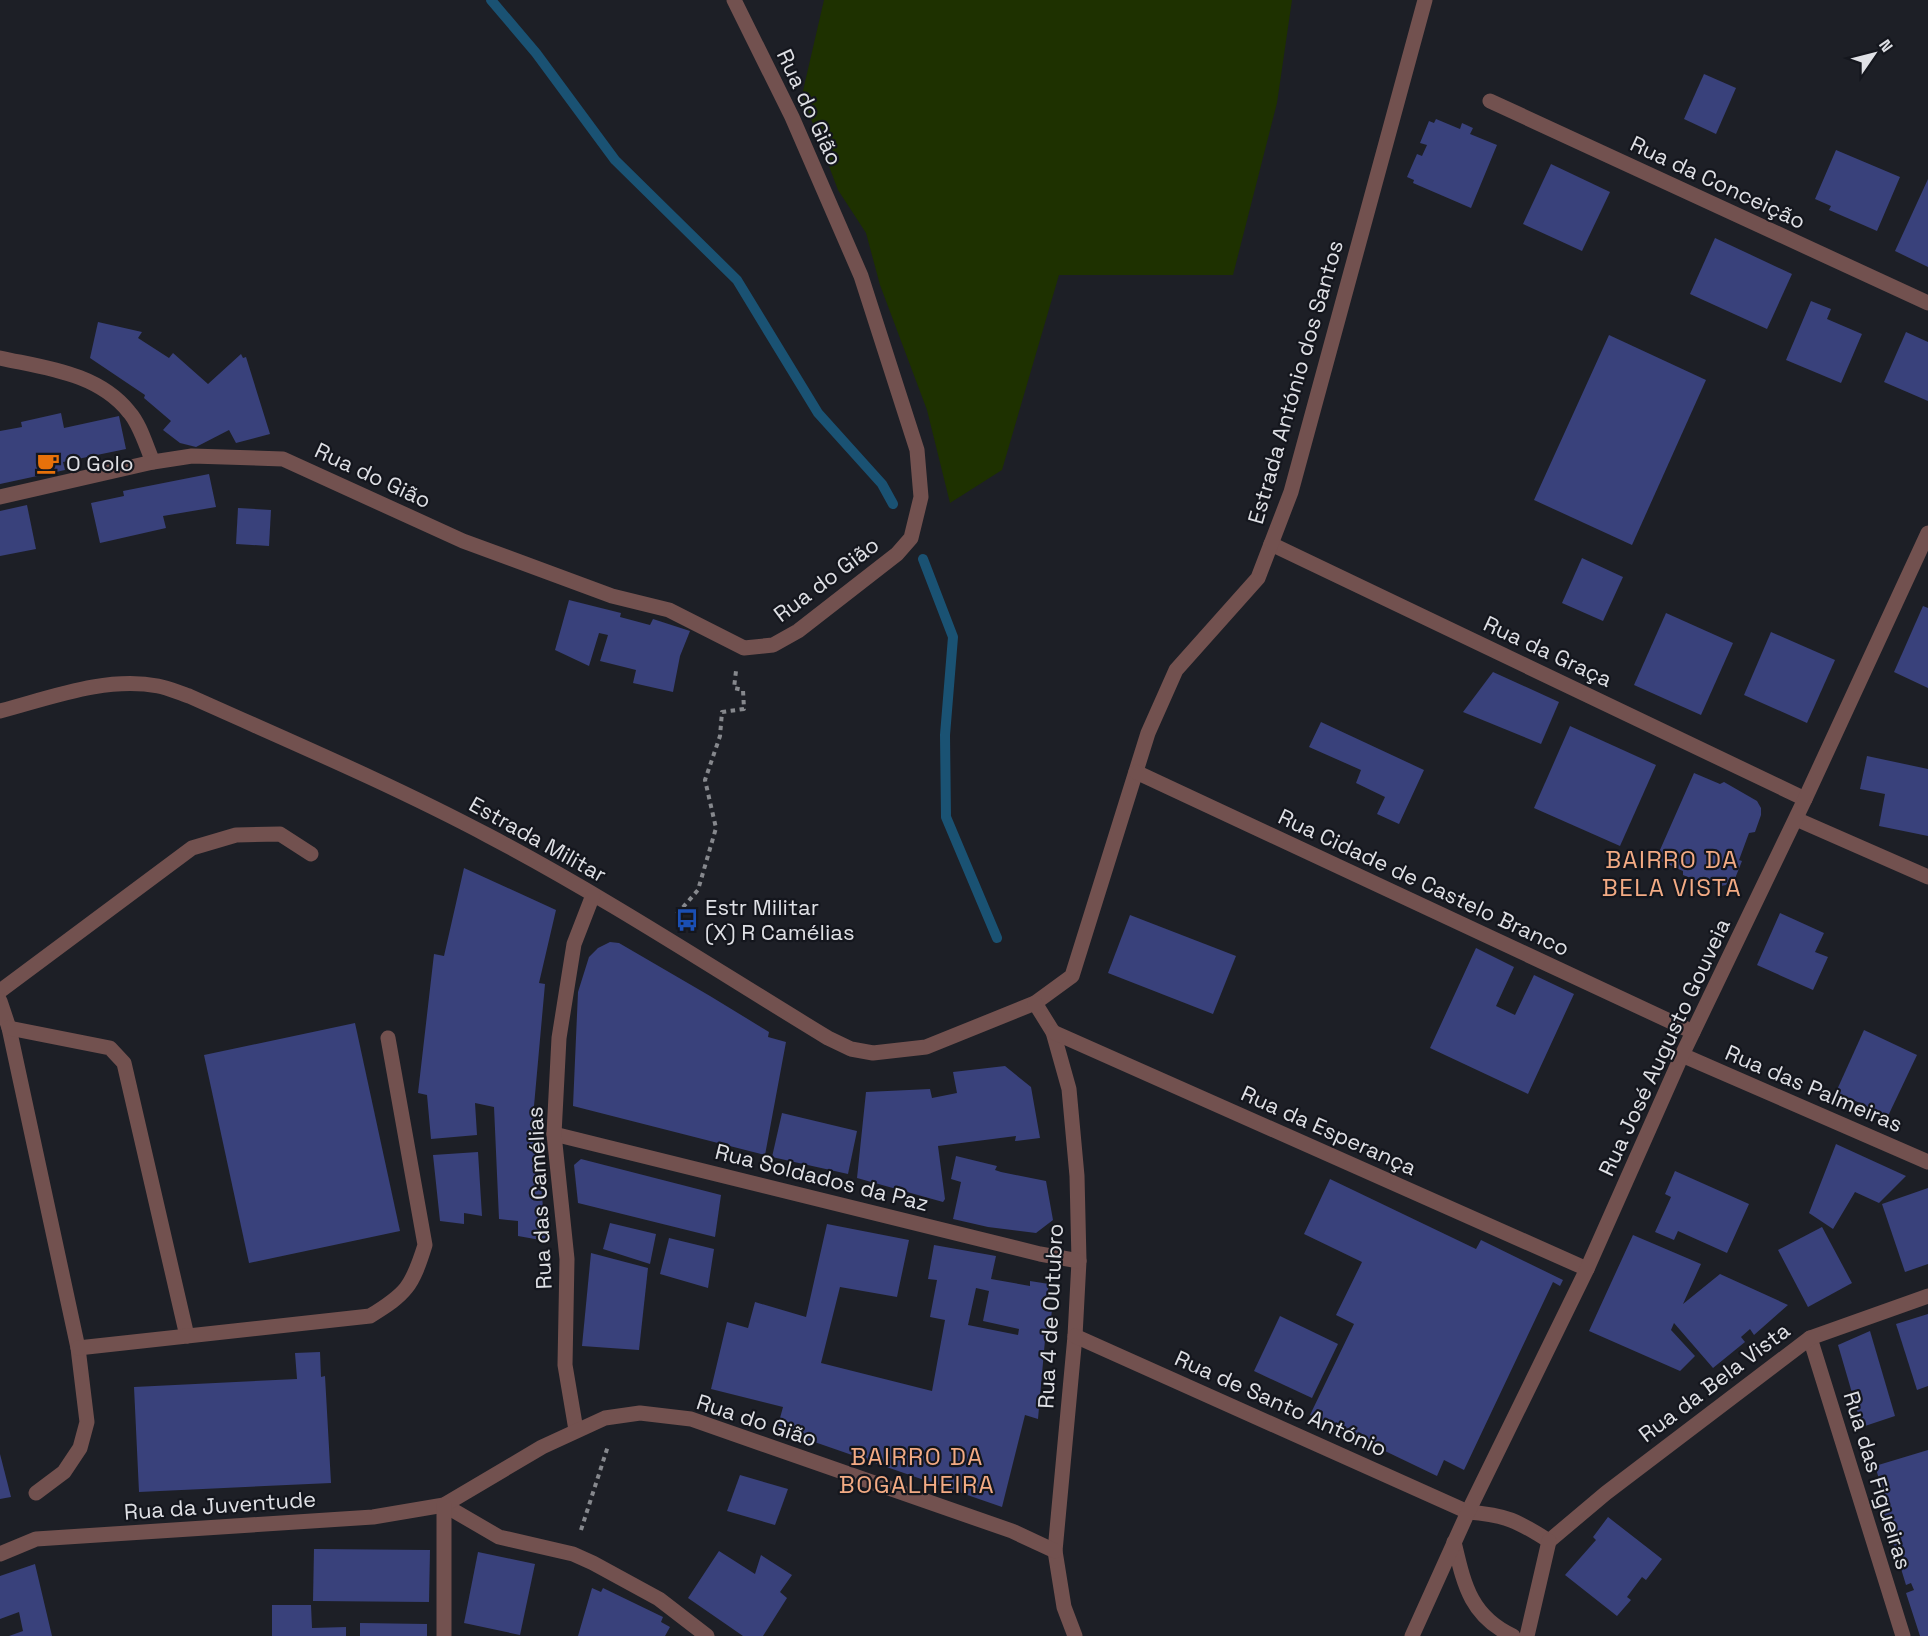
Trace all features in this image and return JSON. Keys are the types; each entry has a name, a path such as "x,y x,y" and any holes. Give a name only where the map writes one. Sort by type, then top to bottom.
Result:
{"street":[{"name":"Rua do Gião","path":"0,497 153,462 192,456 283,459 463,541 612,596 669,610 744,648 773,645 798,632 897,554 910,538 921,497 917,450 861,276 792,117 734,0"},
{"name":"Estrada António dos Santos","path":"1035,1003 1072,976 1148,733 1176,670 1258,578 1291,492 1425,0"},
{"name":"Rua da Conceição","path":"1490,101 1928,303"},
{"path":"0,358 57,370 96,383 130,412 153,462"},
{"name":"Rua José Augusto Gouveia","path":"1412,1636 1468,1512 1587,1269 1682,1055 1806,799 1928,534"},
{"name":"Rua da Graça","path":"1271,544 1806,799"},
{"name":"Estrada Militar","path":"0,711 98,687 127,684 158,686 189,696 373,779 489,836 593,895 828,1038 851,1049 873,1053 926,1047 1035,1003"},
{"name":"Rua Cidade de Castelo Branco","path":"1136,772 1693,1032"},
{"path":"1796,819 1928,877"},
{"path":"0,991 192,848 236,835 280,834 311,854"},
{"name":"Rua das Camélias","path":"576,1430 565,1365 567,1259 554,1134 561,1026 574,944 593,895"},
{"path":"0,1001 9,1028 78,1348 87,1422 80,1448 64,1472 36,1493"},
{"name":"Rua 4 de Outubro","path":"1035,1003 1053,1032 1069,1089 1077,1176 1079,1261 1075,1336 1055,1551 1064,1607 1075,1636"},
{"path":"9,1028 110,1048 124,1063 186,1336"},
{"name":"Rua da Esperança","path":"1053,1032 1587,1269"},
{"path":"78,1348 370,1316 400,1298 416,1275 424,1245 388,1038"},
{"name":"Rua das Palmeiras","path":"1682,1055 1928,1162"},
{"name":"Rua Soldados da Paz","path":"554,1134 1040,1254 1079,1261"},
{"name":"Rua da Bela Vista","path":"1549,1542 1606,1493 1810,1338 1928,1296"},
{"name":"Rua de Santo António","path":"1075,1336 1468,1512"},
{"name":"Rua das Figueiras","path":"1810,1338 1903,1636"},
{"name":"Rua do Gião","path":"576,1430 618,1416 640,1413 691,1419 1012,1531 1055,1551"},
{"path":"444,1505 576,1430"},
{"path":"444,1505 499,1538 573,1554 659,1599 707,1636"},
{"path":"444,1505 444,1636"},
{"name":"Rua da Juventude","path":"0,1554 36,1539 373,1517 444,1505"},
{"path":"1468,1512 1500,1514 1522,1524 1549,1542 1527,1636"},
{"path":"1454,1542 1468,1596 1495,1628 1513,1636"}],"path":[{"path":"659,935 698,890 716,828 705,780 720,736 722,711 744,709 743,690 734,688 738,644"},
{"path":"573,1554 618,1416"}],"green space":[{"path":"824,0 1292,0 1277,103 1233,275 1059,275 1002,470 950,503 927,410 880,285 866,233 838,190 802,95"}],"building":[{"path":"1704,74 1736,88 1716,134 1684,119"},
{"path":"1436,119 1460,129 1462,123 1473,128 1470,134 1497,145 1471,208 1413,183 1414,180 1407,177 1417,154 1422,156 1427,145 1420,143 1429,121 1434,123"},
{"path":"1836,150 1900,177 1877,231 1829,210 1831,206 1815,199"},
{"path":"1551,164 1610,192 1582,251 1523,224"},
{"path":"1928,179 1928,267 1895,251"},
{"path":"1715,238 1792,274 1767,329 1690,294"},
{"path":"1811,301 1831,309 1827,319 1862,334 1841,383 1786,360"},
{"path":"98,322 142,332 138,338 169,358 173,353 208,384 241,354 243,358 246,357 270,434 236,443 229,430 196,447 180,443 163,430 171,421 144,398 145,395 90,358"},
{"path":"1906,332 1928,342 1928,401 1884,382"},
{"path":"1609,335 1706,380 1632,545 1534,500"},
{"path":"61,413 64,428 119,416 126,449 63,462 65,470 0,484 0,431 22,427 21,422"},
{"path":"209,474 216,507 163,516 166,528 100,543 91,503 124,496 123,491"},
{"path":"27,505 36,549 0,556 0,511"},
{"path":"238,508 271,510 269,546 236,544"},
{"path":"1582,558 1623,577 1603,621 1562,603"},
{"path":"569,600 621,613 620,617 650,625 653,619 690,631 680,656 673,692 633,683 636,670 600,661 608,635 599,633 589,666 555,650"},
{"path":"1923,606 1928,608 1928,688 1894,672"},
{"path":"1666,613 1733,643 1701,715 1634,685"},
{"path":"1771,632 1835,660 1807,723 1744,695"},
{"path":"1493,672 1559,702 1541,744 1463,712"},
{"path":"1321,722 1424,770 1399,824 1377,814 1385,797 1356,783 1361,770 1309,747"},
{"path":"1570,726 1656,765 1620,846 1534,808"},
{"path":"1867,756 1928,769 1928,836 1879,826 1885,794 1860,789"},
{"path":"1694,773 1720,784 1724,782 1757,801 1761,808 1755,832 1749,833 1734,881 1729,879 1726,885 1721,886 1700,877 1698,881 1683,875 1683,871 1656,859"},
{"path":"464,868 556,910 539,983 545,984 534,1106 546,1241 518,1236 518,1221 499,1219 494,1107 475,1103 477,1135 431,1139 427,1095 418,1093 434,954 444,956"},
{"path":"1780,913 1824,933 1815,952 1828,957 1813,990 1757,965"},
{"path":"1130,915 1236,956 1213,1014 1108,973"},
{"path":"610,942 619,943 710,996 769,1032 768,1037 786,1042 765,1155 573,1106 578,992 589,957 598,948"},
{"path":"1476,948 1514,967 1496,1006 1515,1015 1534,975 1574,994 1528,1094 1430,1048"},
{"path":"355,1023 400,1231 249,1263 204,1055"},
{"path":"1864,1030 1917,1055 1888,1116 1836,1092"},
{"path":"1005,1066 1031,1087 1040,1138 1015,1141 1016,1136 938,1146 945,1199 943,1202 857,1178 866,1092 930,1089 932,1098 957,1093 953,1072"},
{"path":"782,1113 857,1131 848,1174 772,1157"},
{"path":"1836,1144 1906,1176 1879,1203 1855,1192 1833,1229 1809,1213"},
{"path":"478,1152 482,1216 464,1213 464,1224 440,1221 433,1155"},
{"path":"956,1156 997,1166 995,1170 1001,1172 1046,1181 1053,1220 1036,1233 988,1227 953,1219 961,1182 951,1179"},
{"path":"581,1159 721,1195 715,1237 578,1203 574,1165"},
{"path":"1675,1171 1749,1204 1727,1253 1678,1231 1674,1240 1655,1232 1671,1197 1665,1194"},
{"path":"1330,1179 1476,1249 1481,1240 1563,1280 1560,1286 1553,1282 1464,1470 1444,1460 1437,1476 1310,1415 1354,1324 1336,1315 1362,1262 1304,1234"},
{"path":"1928,1188 1928,1264 1905,1272 1882,1204"},
{"path":"610,1223 656,1234 650,1264 603,1249"},
{"path":"827,1224 909,1240 897,1297 840,1287 821,1363 932,1391 945,1320 930,1317 937,1280 928,1279 934,1245 996,1256 991,1279 1030,1286 1030,1281 1049,1284 1045,1307 1052,1309 1049,1341 1045,1340 1038,1419 1025,1415 1002,1507 777,1429 783,1407 711,1389 727,1322 748,1328 755,1302 806,1317","holes":["976,1288 989,1291 983,1321 1019,1329 1018,1335 968,1325"]},
{"path":"1822,1227 1852,1283 1808,1307 1778,1250"},
{"path":"1633,1235 1701,1264 1683,1304 1720,1274 1788,1305 1754,1335 1750,1329 1741,1337 1745,1342 1713,1368 1674,1323 1671,1330 1695,1356 1680,1371 1589,1331"},
{"path":"669,1238 714,1249 708,1288 660,1274"},
{"path":"591,1253 648,1268 639,1350 582,1346"},
{"path":"1928,1314 1928,1386 1917,1390 1896,1324"},
{"path":"1280,1316 1338,1344 1312,1398 1254,1371"},
{"path":"1870,1331 1895,1416 1862,1427 1838,1345"},
{"path":"320,1352 321,1377 325,1376 331,1483 139,1492 134,1387 297,1379 295,1353"},
{"path":"1928,1450 1928,1636 1920,1636 1906,1593 1914,1590 1911,1583 1906,1585 1883,1510 1888,1508 1875,1466"},
{"path":"0,1454 11,1497 0,1499"},
{"path":"740,1475 788,1489 775,1525 727,1511"},
{"path":"1608,1517 1662,1559 1646,1580 1642,1577 1627,1597 1631,1600 1617,1616 1565,1575 1596,1540 1593,1537"},
{"path":"314,1549 430,1550 429,1602 313,1601"},
{"path":"719,1551 755,1574 761,1555 792,1575 780,1592 787,1598 763,1636 743,1636 688,1598"},
{"path":"478,1552 535,1564 520,1635 464,1623"},
{"path":"35,1564 52,1636 9,1636 23,1631 19,1612 0,1619 0,1576"},
{"path":"592,1588 601,1592 603,1588 663,1617 661,1622 670,1627 665,1636 578,1636"},
{"path":"272,1605 311,1605 312,1628 346,1627 346,1636 272,1636"},
{"path":"360,1623 427,1624 427,1636 360,1636"}],"waterway":[{"path":"491,0 536,53 615,160 737,280 818,413 882,484 893,504"},
{"path":"923,559 953,637 945,735 946,817 997,938"}],"place":[{"name":"O Golo","path":"48,463"},
{"name":"Estr Militar (X) R Camélias","path":"687,920"}],"district":[{"name":"BAIRRO DA BELA VISTA","path":"1672,873"},
{"name":"BAIRRO DA BOGALHEIRA","path":"917,1470"}]}
